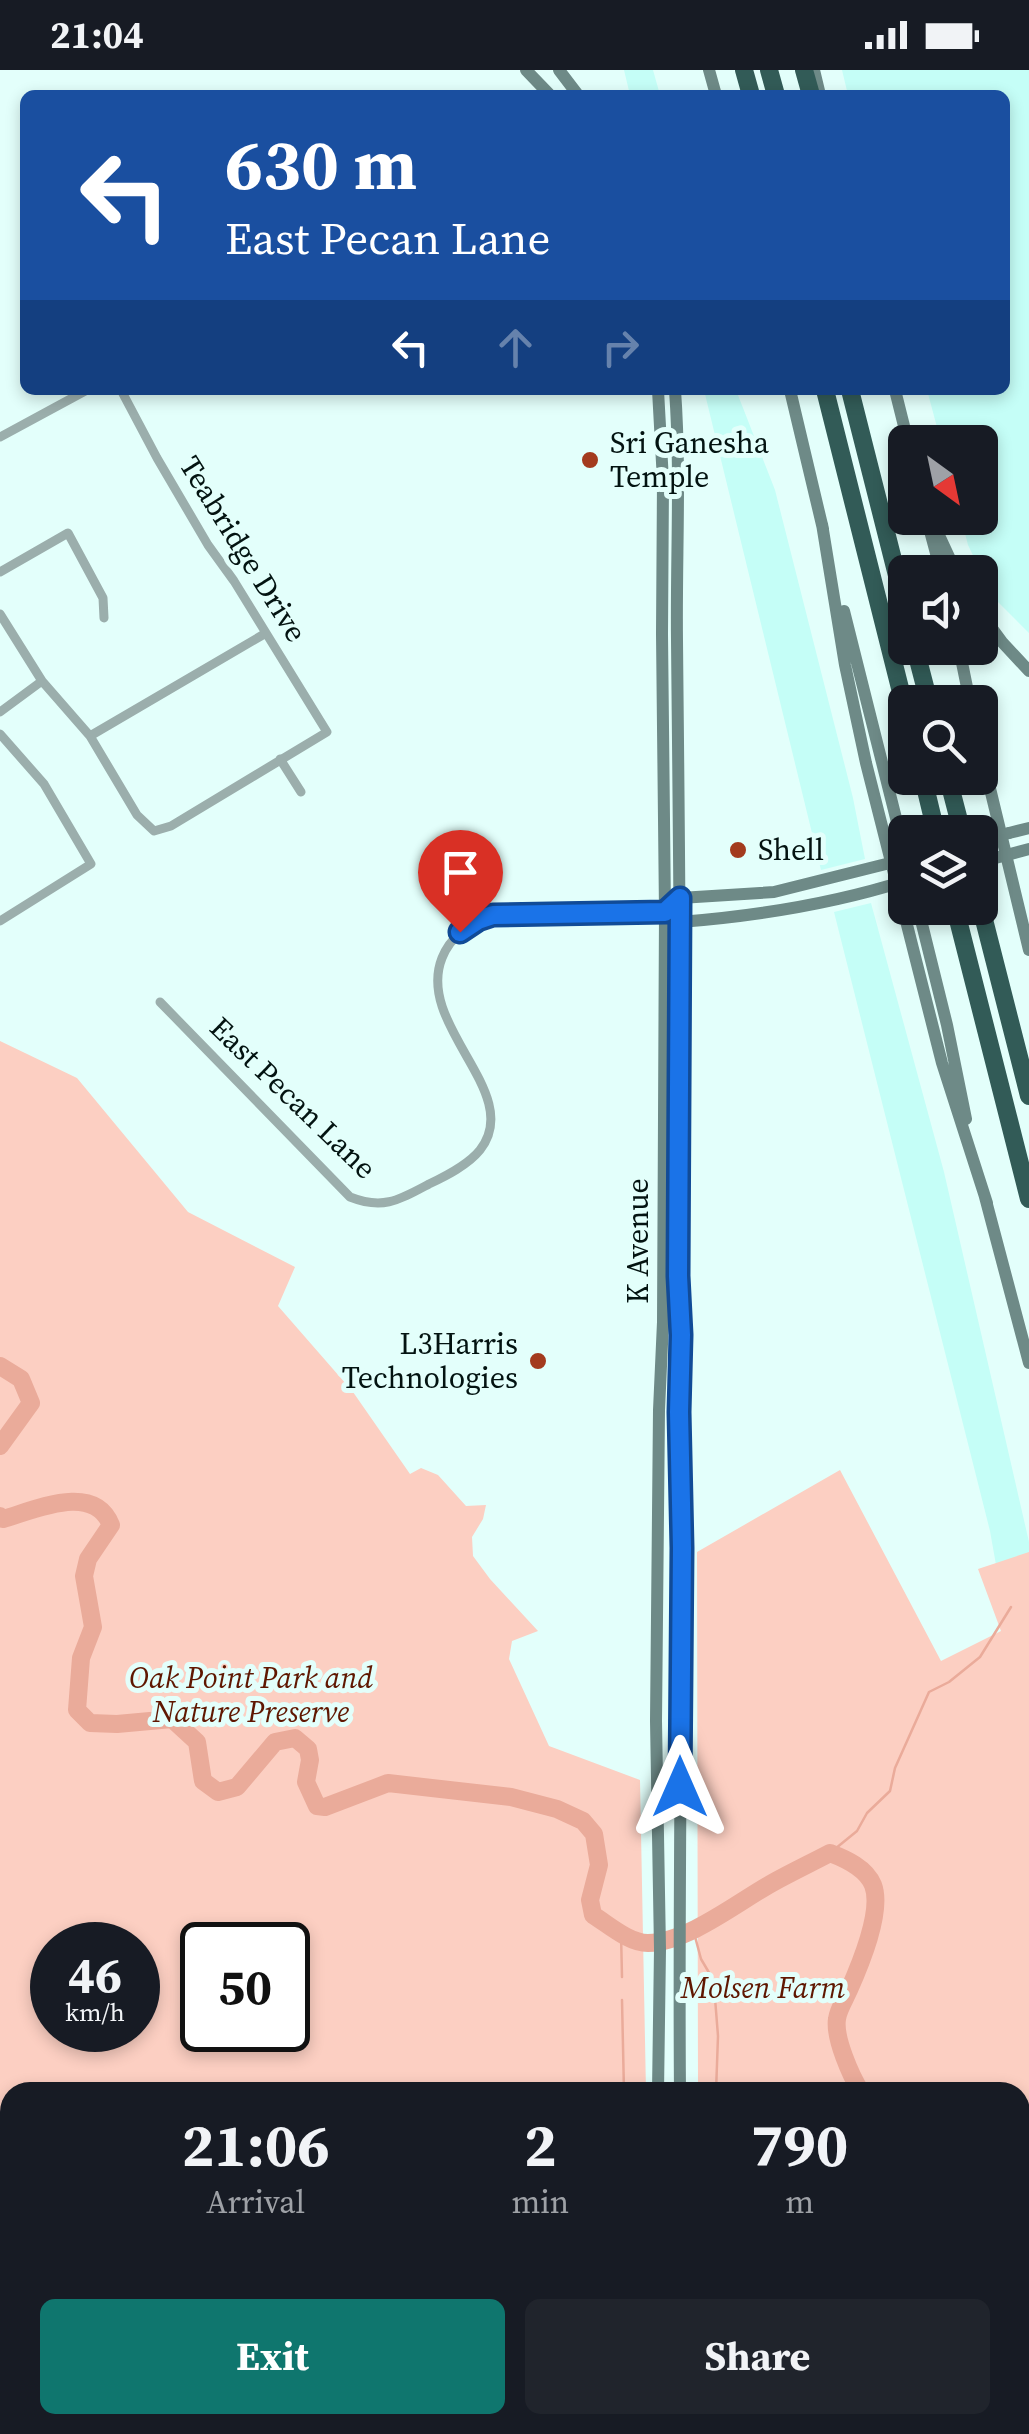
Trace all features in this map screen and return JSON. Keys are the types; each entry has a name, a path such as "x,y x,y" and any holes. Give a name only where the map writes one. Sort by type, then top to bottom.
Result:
{"highway":[{"path":"826,395 899,685"},
{"path":"851,395 892,555"},
{"path":"960,925 1029,1199"},
{"path":"985,925 1029,1096"}],"main road":[{"path":"559,70 574,90"},
{"name":"K Avenue","path":"658,395 663,482 665,912 656,1721 658,2082"},
{"name":"K Avenue","path":"674,395 679,496 680,766 680,2082"},
{"path":"791,395 822,524 850,690 888,818"},
{"path":"895,395 903,425"},
{"path":"662,634 677,634"},
{"path":"998,637 1029,671"},
{"path":"663,765 680,766"},
{"path":"992,795 1029,950"},
{"path":"998,836 1029,828"},
{"path":"998,858 1029,850"},
{"path":"888,862 774,892 680,898 665,912 680,922 777,912 888,885"},
{"path":"774,892 777,912"},
{"path":"911,925 942,1063 986,1203"},
{"path":"922,925 986,1203 1029,1364"},
{"path":"662,1277 678,1276"},
{"path":"659,1429 680,1428"},
{"path":"657,1612 682,1612"}],"street":[{"path":"0,438 79,395"},
{"name":"Teabridge Drive","path":"124,395 208,545 327,732 280,759"},
{"path":"0,572 68,533 102,598 104,618"},
{"path":"0,614 42,681 90,736 137,814 154,830 171,826 280,759 301,792"},
{"path":"90,736 266,633"},
{"path":"0,712 42,681"},
{"path":"0,734 44,784 91,864 0,921"},
{"name":"East Pecan Lane","path":"160,1002 350,1196 368,1204 385,1204 466,1163 478,1154 487,1136 489,1105 480,1080 450,1030 437,992 440,962 457,934 493,915 665,912"}],"shaded area":[{"path":"624,70 653,70 659,90 629,90"},
{"path":"842,70 1029,70 1029,633 998,602 998,555 973,555 965,535 998,535 998,425 936,425 928,395 1010,395 1010,90 847,90"},
{"path":"705,395 738,395 775,490 853,798 865,859 821,870"},
{"path":"871,903 944,1172 1029,1542 1029,1777 1022,1711 990,1531 834,912"}],"green space":[{"name":"Oak Point Park and Nature Preserve","path":"0,1041 77,1078 188,1212 295,1267 278,1306 353,1392 410,1474 421,1468 438,1475 466,1506 486,1505 472,1537 473,1556 538,1631 512,1641 509,1659 549,1746 640,1780 646,2082 0,2082"},
{"name":"Molsen Farm","path":"840,1470 941,1661 1001,1631 978,1569 1029,1552 1029,2082 698,2082 697,1552"}],"waterway":[{"path":"0,1366 21,1379 31,1403 0,1446"},
{"path":"0,1516 3,1519 63,1502 91,1505 103,1512 111,1525 88,1559 84,1576 93,1627 81,1658 77,1710 90,1723 172,1719 197,1742 203,1781 218,1792 237,1787 275,1742 295,1738 308,1749 306,1782 317,1806 325,1807 388,1783 511,1797 557,1809 583,1821 594,1834 599,1865 590,1900 593,1915 619,1933 648,1943 697,1928 830,1853 855,1865 866,1874 875,1896 869,1938 837,2019 844,2057 856,2082"},
{"path":"830,1853 857,1831 867,1813 890,1791 895,1768 929,1692 949,1682 980,1657 1011,1607"},
{"path":"693,1929 701,1959 711,1976"},
{"path":"621,1933 622,1977"},
{"path":"715,1998 716,2082"},
{"path":"622,2000 624,2082"}],"place":[{"name":"Sri Ganesha Temple","path":"590,460"},
{"name":"Shell","path":"738,850"},
{"name":"L3Harris Technologies","path":"538,1361"}],"route":[{"path":"460,932 493,915 665,912 680,898 680,1787"}]}
